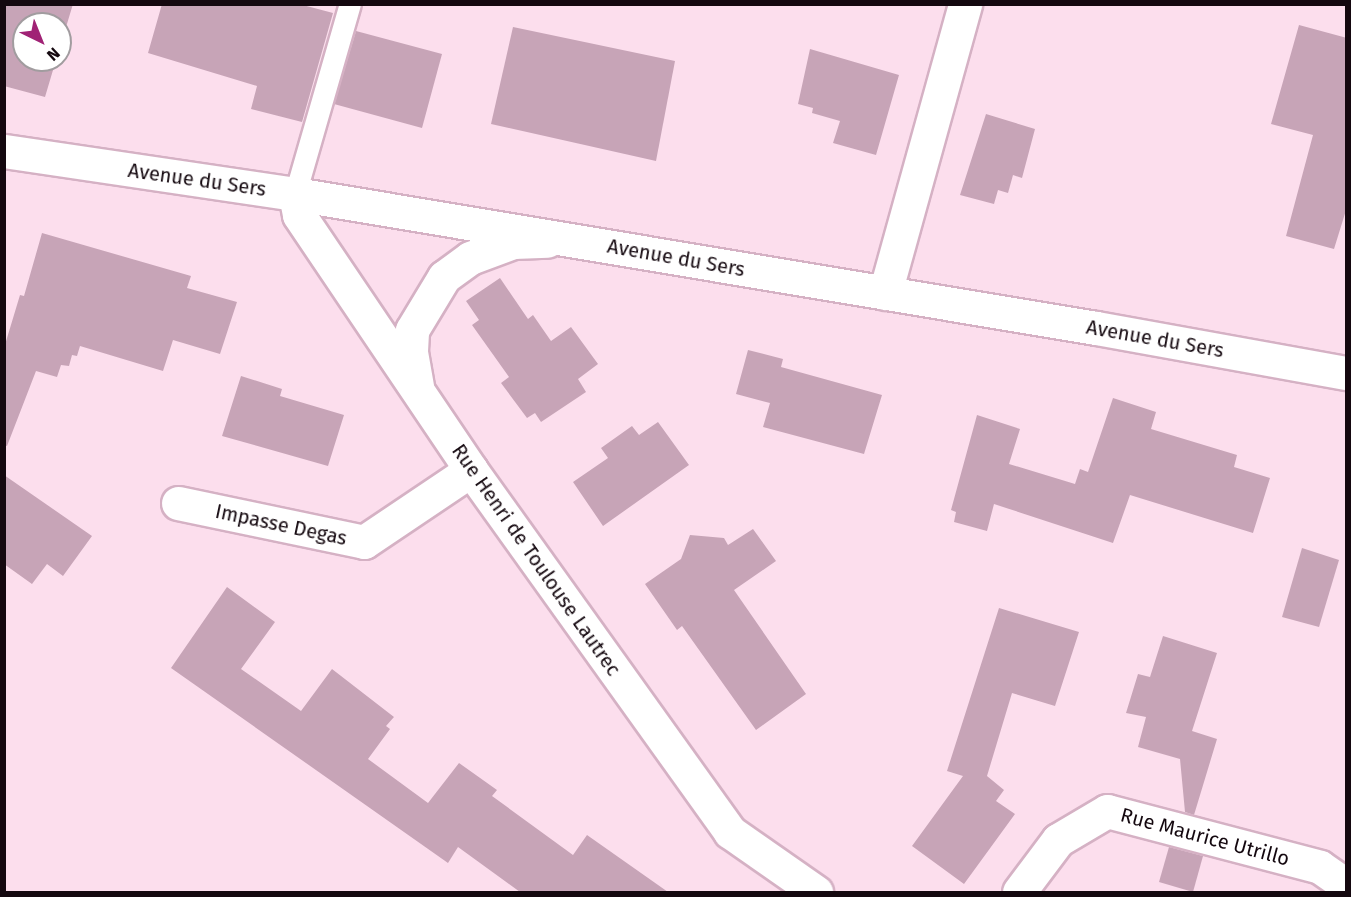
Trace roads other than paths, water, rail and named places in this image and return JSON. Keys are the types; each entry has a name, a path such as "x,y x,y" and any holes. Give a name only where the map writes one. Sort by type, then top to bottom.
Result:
{"street":[{"path":"885,293 965,4"},
{"name":"Avenue du Sers","path":"4,151 296,194 1347,373"},
{"name":"Rue Henri de Toulouse Lautrec","path":"296,194 299,215 471,470 730,832 816,892"},
{"path":"418,391 411,351 412,330 444,277 470,258 513,242 572,240"},
{"name":"Impasse Degas","path":"178,503 364,542 471,470"},
{"name":"Rue Maurice Utrillo","path":"1019,892 1058,840 1107,811 1320,867 1347,885"}],"lane":[{"path":"296,194 350,4"}]}
